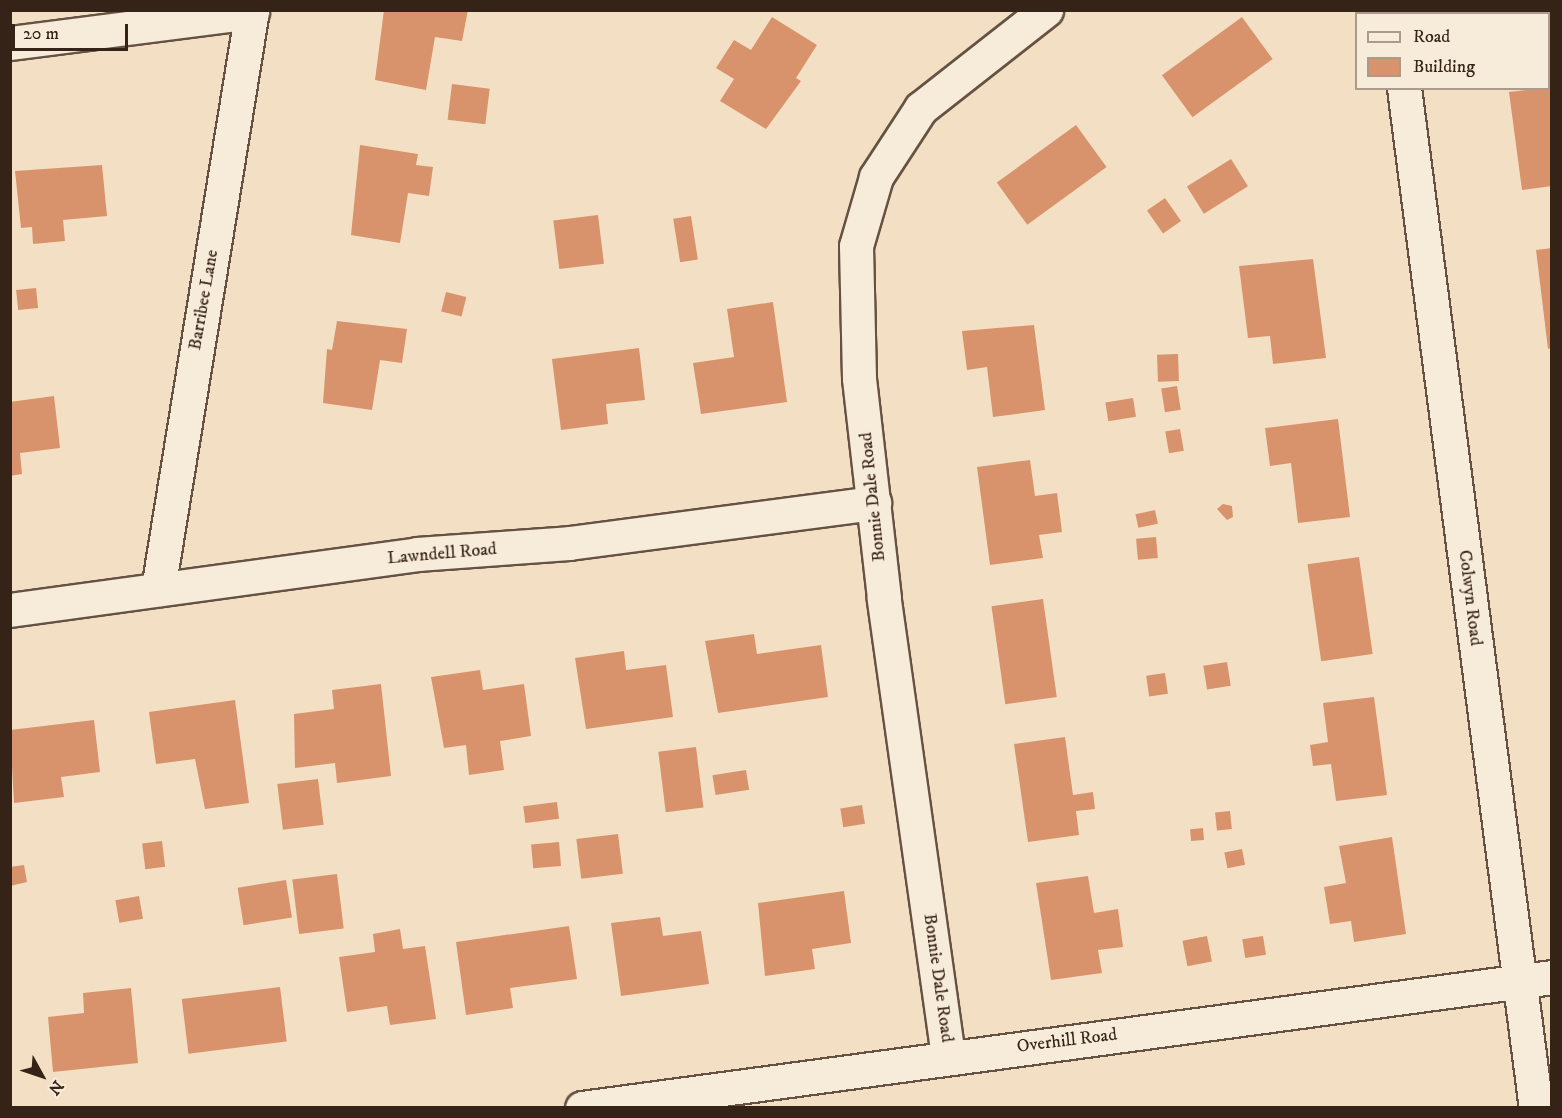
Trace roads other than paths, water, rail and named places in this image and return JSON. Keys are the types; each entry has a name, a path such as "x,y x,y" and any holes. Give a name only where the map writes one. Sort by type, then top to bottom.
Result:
{"street":[{"name":"Bonnie Dale Road","path":"948,1056 874,503 860,378 856,246 869,197 894,142 921,108 1046,10"},
{"path":"10,44 252,11"},
{"name":"Barribee Lane","path":"158,589 252,11"},
{"name":"Colwyn Road","path":"1404,90 1536,1107"},
{"name":"Lawndell Road","path":"10,610 158,589 874,503"},
{"name":"Overhill Road","path":"582,1107 948,1056 1551,977"}]}
